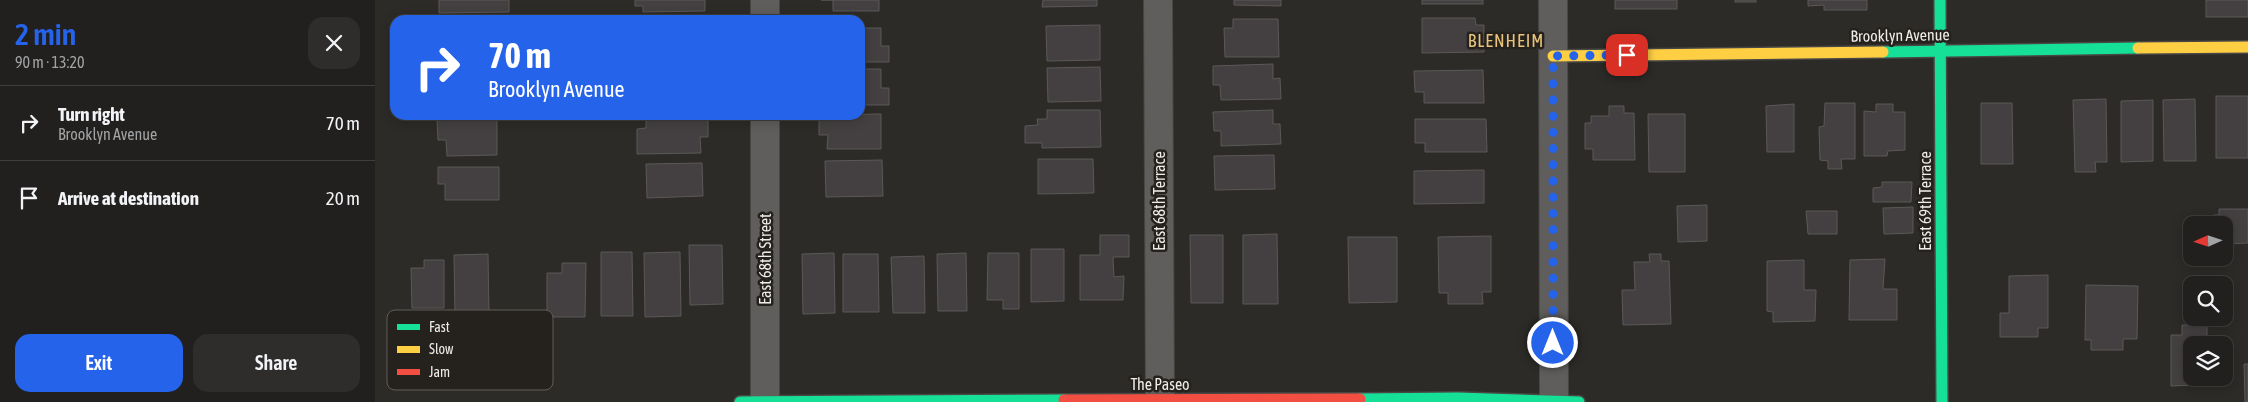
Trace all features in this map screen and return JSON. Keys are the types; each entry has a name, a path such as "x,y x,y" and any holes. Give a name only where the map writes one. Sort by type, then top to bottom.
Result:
{"street":[{"path":"765,0 765,15"},
{"name":"East 68th Terrace","path":"1158,0 1160,401"},
{"path":"1553,0 1562,401"},
{"name":"East 69th Terrace","path":"1940,0 1942,402"},
{"name":"Brooklyn Avenue","path":"1553,56 2248,47"},
{"name":"East 68th Street","path":"757,402 765,120"},
{"name":"The Paseo","path":"757,402 1449,398 1562,401"}],"building":[{"path":"439,0 509,0 509,12 439,13"},
{"path":"635,0 705,0 705,11 643,12 643,6 635,6"},
{"path":"833,0 879,0 879,11 833,11"},
{"path":"1043,0 1097,0 1097,6 1042,7"},
{"path":"1234,0 1281,0 1281,6 1234,5"},
{"path":"1422,0 1483,0 1483,4 1422,4"},
{"path":"1615,0 1677,0 1677,9 1615,9"},
{"path":"1735,0 1756,0 1756,2 1735,2"},
{"path":"1808,0 1867,0 1867,10 1824,10 1824,5 1808,6"},
{"path":"2206,0 2248,0 2248,17 2206,17"},
{"path":"1422,18 1475,18 1476,25 1484,25 1484,52 1422,53"},
{"path":"1233,19 1278,19 1279,57 1225,57 1224,28 1233,28"},
{"path":"1100,25 1100,60 1047,61 1046,26"},
{"path":"865,28 881,28 881,46 889,46 889,62 865,62"},
{"path":"1273,64 1273,79 1280,78 1281,99 1221,100 1220,85 1213,85 1213,66"},
{"path":"1100,67 1101,101 1048,102 1047,68"},
{"path":"865,69 881,69 881,88 889,88 889,105 865,105"},
{"path":"1483,70 1484,103 1424,103 1424,92 1415,92 1414,71"},
{"path":"2216,96 2248,96 2248,158 2216,158"},
{"path":"2106,99 2107,162 2095,162 2096,172 2075,172 2073,100"},
{"path":"2195,99 2196,161 2164,161 2163,100"},
{"path":"2153,100 2153,161 2121,162 2121,101"},
{"path":"1825,103 1855,103 1855,159 1841,159 1842,169 1828,169 1828,161 1820,160 1819,127 1824,126"},
{"path":"1981,103 2012,103 2013,164 1981,164"},
{"path":"1794,104 1794,152 1767,152 1766,106"},
{"path":"1876,104 1893,104 1893,112 1905,112 1905,150 1888,151 1887,156 1864,156 1864,111 1876,112"},
{"path":"1609,106 1624,106 1624,113 1634,113 1635,160 1593,160 1593,149 1585,149 1585,123 1591,123 1591,116 1609,116"},
{"path":"1047,110 1100,110 1101,147 1042,148 1042,143 1025,143 1025,126 1038,125 1037,119 1047,119"},
{"path":"1273,110 1273,124 1280,124 1281,144 1221,146 1221,131 1214,131 1213,112"},
{"path":"865,114 881,114 881,149 827,149 828,135 819,135 819,120 865,120"},
{"path":"1648,114 1685,114 1685,172 1649,172"},
{"path":"1415,119 1486,119 1487,152 1425,152 1425,143 1415,143"},
{"path":"437,120 497,120 497,155 447,156 446,140 438,140"},
{"path":"646,120 708,120 708,137 700,137 701,153 637,154 637,129 646,128"},
{"path":"1274,155 1275,189 1215,190 1214,156"},
{"path":"1038,159 1093,159 1094,193 1038,194"},
{"path":"882,160 883,196 826,197 825,161"},
{"path":"702,163 703,196 647,198 646,164"},
{"path":"438,167 499,167 499,200 445,200 445,184 438,184"},
{"path":"1484,170 1484,203 1414,204 1414,171"},
{"path":"1882,182 1912,182 1911,202 1873,202 1873,188 1882,187"},
{"path":"1707,205 1707,241 1678,242 1677,206"},
{"path":"1913,207 1913,233 1884,234 1883,208"},
{"path":"2219,209 2248,209 2248,243 2233,244 2233,216 2214,216 2219,215"},
{"path":"1806,211 1837,211 1837,234 1808,234"},
{"path":"1277,234 1278,304 1243,304 1243,235"},
{"path":"1100,235 1129,235 1129,257 1113,257 1114,277 1124,276 1123,300 1080,300 1080,255 1100,255"},
{"path":"1190,235 1223,235 1223,303 1191,303"},
{"path":"1491,236 1491,292 1482,292 1483,304 1448,304 1448,293 1439,293 1438,237"},
{"path":"1348,237 1397,237 1397,302 1349,303"},
{"path":"689,245 722,245 723,304 690,305"},
{"path":"1031,249 1064,249 1064,301 1031,302"},
{"path":"601,252 632,252 633,316 601,316"},
{"path":"680,252 681,316 645,317 644,253"},
{"path":"834,253 835,313 803,314 802,254"},
{"path":"966,253 967,311 938,311 937,254"},
{"path":"988,253 1019,253 1019,309 1003,309 1003,300 987,300"},
{"path":"488,254 489,310 455,310 454,255"},
{"path":"843,254 878,254 879,312 843,312"},
{"path":"1649,254 1661,254 1661,261 1669,261 1671,324 1623,325 1622,290 1635,290 1634,262 1650,262"},
{"path":"924,256 925,313 893,313 891,257"},
{"path":"1885,259 1883,289 1897,289 1897,320 1849,320 1850,260"},
{"path":"424,260 444,260 444,308 412,308 411,268 424,268"},
{"path":"1804,260 1804,290 1816,290 1815,321 1773,322 1773,312 1767,311 1767,261"},
{"path":"562,263 586,263 585,317 553,317 553,310 547,310 547,273 562,273"},
{"path":"2048,275 2048,328 2038,328 2038,337 2000,337 2000,313 2009,313 2009,276"},
{"path":"2086,285 2138,286 2137,339 2123,339 2123,350 2091,350 2091,340 2085,340"},
{"path":"2182,325 2207,326 2207,336 2183,336 2183,386 2171,386 2171,335 2182,335"},
{"path":"2244,364 2248,364 2248,402 2245,402"}],"traffic: fast":[{"path":"1940,0 1942,402"},
{"path":"1883,52 2138,48"},
{"path":"1360,399 1458,398 1579,402"},
{"path":"740,402 1064,400"}],"traffic: slow":[{"path":"2138,48 2248,47"},
{"path":"1553,56 1883,52"}],"traffic: jam":[{"path":"1064,400 1360,399"}],"district":[{"name":"BLENHEIM","path":"1506,40"}],"route":[{"path":"1553,343 1553,56 1627,55"}]}
